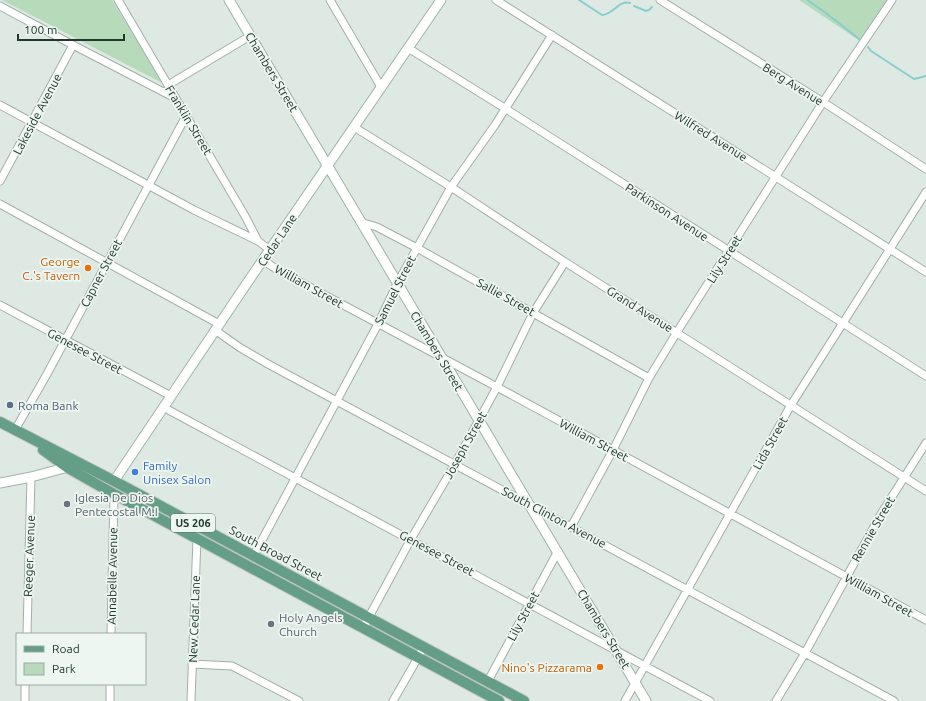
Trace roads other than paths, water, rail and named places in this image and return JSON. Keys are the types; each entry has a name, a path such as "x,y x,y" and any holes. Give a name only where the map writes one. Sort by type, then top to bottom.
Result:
{"main road":[{"name":"South Broad Street","path":"0,422 81,463 254,555 524,701"},
{"name":"South Broad Street","path":"15,430 68,468 114,494 499,701"}],"street":[{"name":"Franklin Street","path":"118,0 245,216 258,241"},
{"name":"Chambers Street","path":"229,0 646,701"},
{"path":"330,0 381,87"},
{"name":"Cedar Lane","path":"114,481 327,165 441,0"},
{"name":"Wilfred Avenue","path":"496,0 926,272"},
{"name":"Berg Avenue","path":"660,0 823,102 926,169"},
{"name":"Lily Street","path":"571,527 613,450 649,378 677,332 775,176 892,0"},
{"path":"0,6 73,46 176,99"},
{"name":"Samuel Street","path":"254,555 378,324 397,284 451,188 506,109 552,35"},
{"path":"168,85 250,36"},
{"name":"Lakeside Avenue","path":"0,181 73,46"},
{"name":"Parkinson Avenue","path":"408,48 926,376"},
{"name":"William Street","path":"0,105 194,210 258,241 270,250"},
{"name":"Capner Street","path":"15,430 186,116"},
{"name":"Grand Avenue","path":"354,127 926,491"},
{"name":"Lida Street","path":"625,701 791,405 926,192"},
{"name":"South Clinton Avenue","path":"0,204 107,262 217,327 238,346 262,360 894,701"},
{"name":"Sallie Street","path":"360,222 377,227 417,248 649,378"},
{"name":"William Street","path":"263,260 276,269 926,620"},
{"name":"Joseph Street","path":"363,628 411,540 480,420 533,313 565,262"},
{"name":"Genesee Street","path":"0,305 171,396"},
{"name":"Genesee Street","path":"163,407 710,701"},
{"name":"Rennie Street","path":"776,701 805,653 881,514 926,443"},
{"path":"0,484 31,478 81,463"},
{"name":"Reeger Avenue","path":"26,633 31,478"},
{"name":"Annabelle Avenue","path":"111,633 114,494"},
{"name":"New Cedar Lane","path":"191,701 197,538"},
{"name":"Lily Street","path":"488,681 558,552"},
{"path":"393,701 424,647"},
{"path":"192,664 232,666 299,701"},
{"path":"25,685 25,701"},
{"path":"110,685 110,701"}],"waterway":[{"path":"579,0 602,15 609,13 619,5 630,3"},
{"path":"807,0 859,39"},
{"path":"634,6 646,11 652,7"},
{"path":"868,47 871,51 914,79 926,76"}],"place":[{"name":"George C.'s Tavern","path":"88,268"},
{"name":"Roma Bank","path":"10,405"},
{"name":"Family Unisex Salon","path":"135,472"},
{"name":"Iglesia De Dios Pentecostal M.I","path":"67,504"},
{"name":"Holy Angels Church","path":"271,624"},
{"name":"Nino's Pizzarama","path":"600,667"}]}
